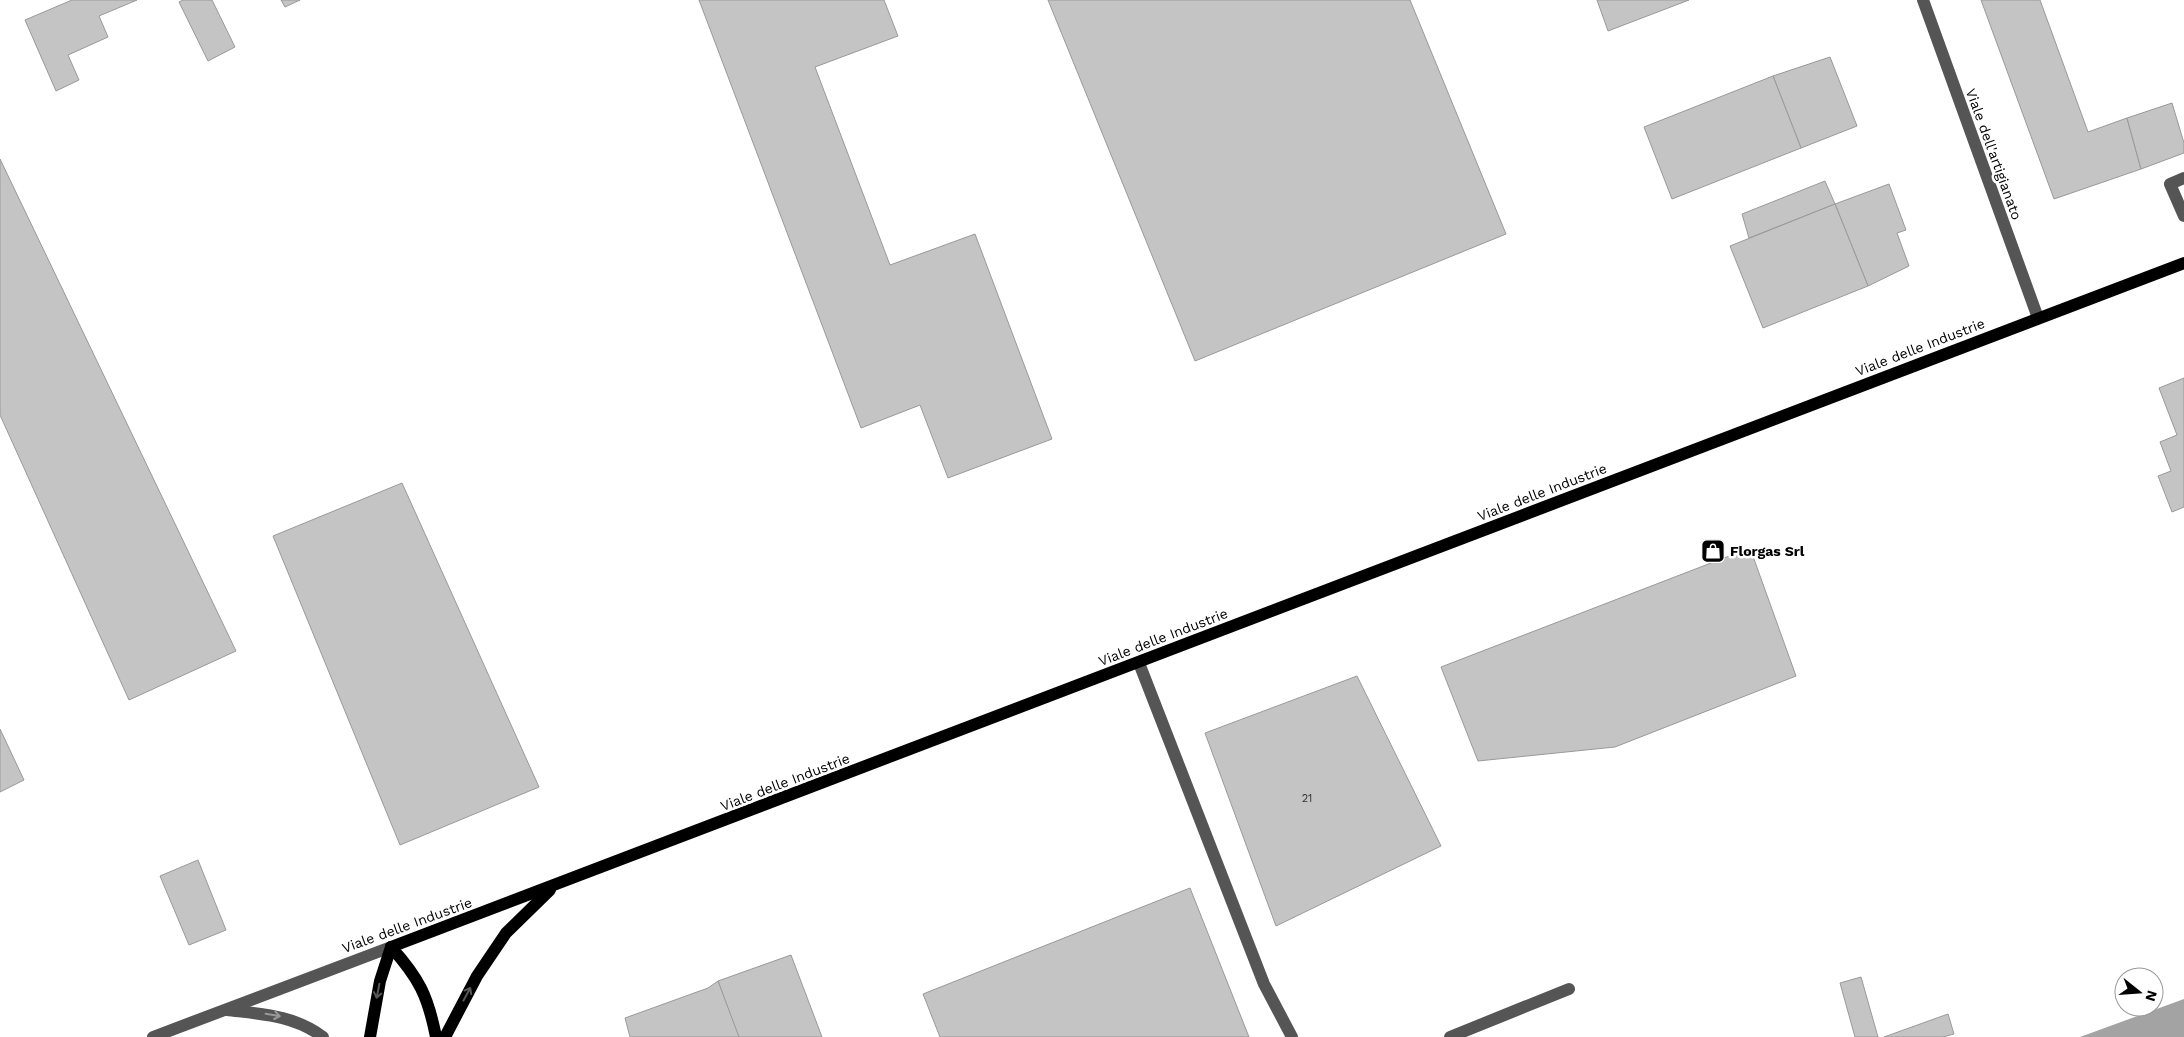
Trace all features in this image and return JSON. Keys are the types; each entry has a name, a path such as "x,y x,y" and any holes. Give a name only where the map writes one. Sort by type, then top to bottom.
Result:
{"main road":[{"name":"Viale delle Industrie","path":"392,947 2184,263"},
{"path":"444,1037 477,976 506,933 554,886"},
{"path":"370,1037 380,981 392,947 413,971 424,993 436,1037"}],"street":[{"name":"Viale dell'artigianato","path":"1923,0 2038,318"},
{"path":"2184,178 2170,184 2184,216"},
{"path":"1139,663 1264,984 1292,1037"},
{"name":"Viale delle Industrie","path":"153,1037 392,947"},
{"path":"1450,1037 1569,989"},
{"path":"224,1010 278,1015 312,1028 323,1037"}],"shaded area":[{"path":"2184,999 2184,1037 2080,1037 2135,1017 2164,1017 2164,1006"}],"building":[{"path":"72,0 137,0 99,16 108,37 68,55 79,80 56,91 25,20"},
{"path":"183,0 212,0 235,47 208,61 179,2"},
{"path":"281,0 300,0 285,7"},
{"path":"699,0 884,0 898,36 815,67 890,265 975,234 1052,439 948,478 920,405 861,428"},
{"path":"1048,0 1410,0 1506,234 1195,361"},
{"path":"1597,0 1689,0 1608,31"},
{"path":"1981,0 2040,0 2088,132 2127,118 2141,169 2054,199"},
{"path":"1830,57 1857,126 1801,148 1773,76"},
{"path":"1773,76 1801,148 1672,199 1644,127"},
{"path":"2172,103 2184,143 2184,153 2141,169 2127,118"},
{"path":"0,159 236,651 129,700 0,415"},
{"path":"1825,181 1835,204 1749,238 1742,214"},
{"path":"1889,184 1906,230 1897,233 1909,266 1868,286 1835,204"},
{"path":"1835,204 1868,286 1763,328 1730,246"},
{"path":"2184,378 2184,507 2172,512 2158,476 2171,471 2160,442 2177,435 2159,388"},
{"path":"402,483 539,787 400,845 273,536"},
{"path":"1750,548 1796,676 1615,747 1478,761 1441,667"},
{"path":"1357,676 1441,846 1276,926 1205,733"},
{"path":"0,729 24,780 0,792"},
{"path":"198,860 226,930 189,945 160,876"},
{"path":"1190,888 1249,1037 940,1037 923,994"},
{"path":"791,955 822,1037 738,1037 718,981"},
{"path":"1861,977 1878,1037 1855,1037 1840,983"},
{"path":"718,981 739,1037 630,1037 625,1018 708,988"},
{"path":"1948,1014 1954,1034 1943,1037 1884,1037"}],"place":[{"name":"Florgas Srl","path":"1713,551"}]}
